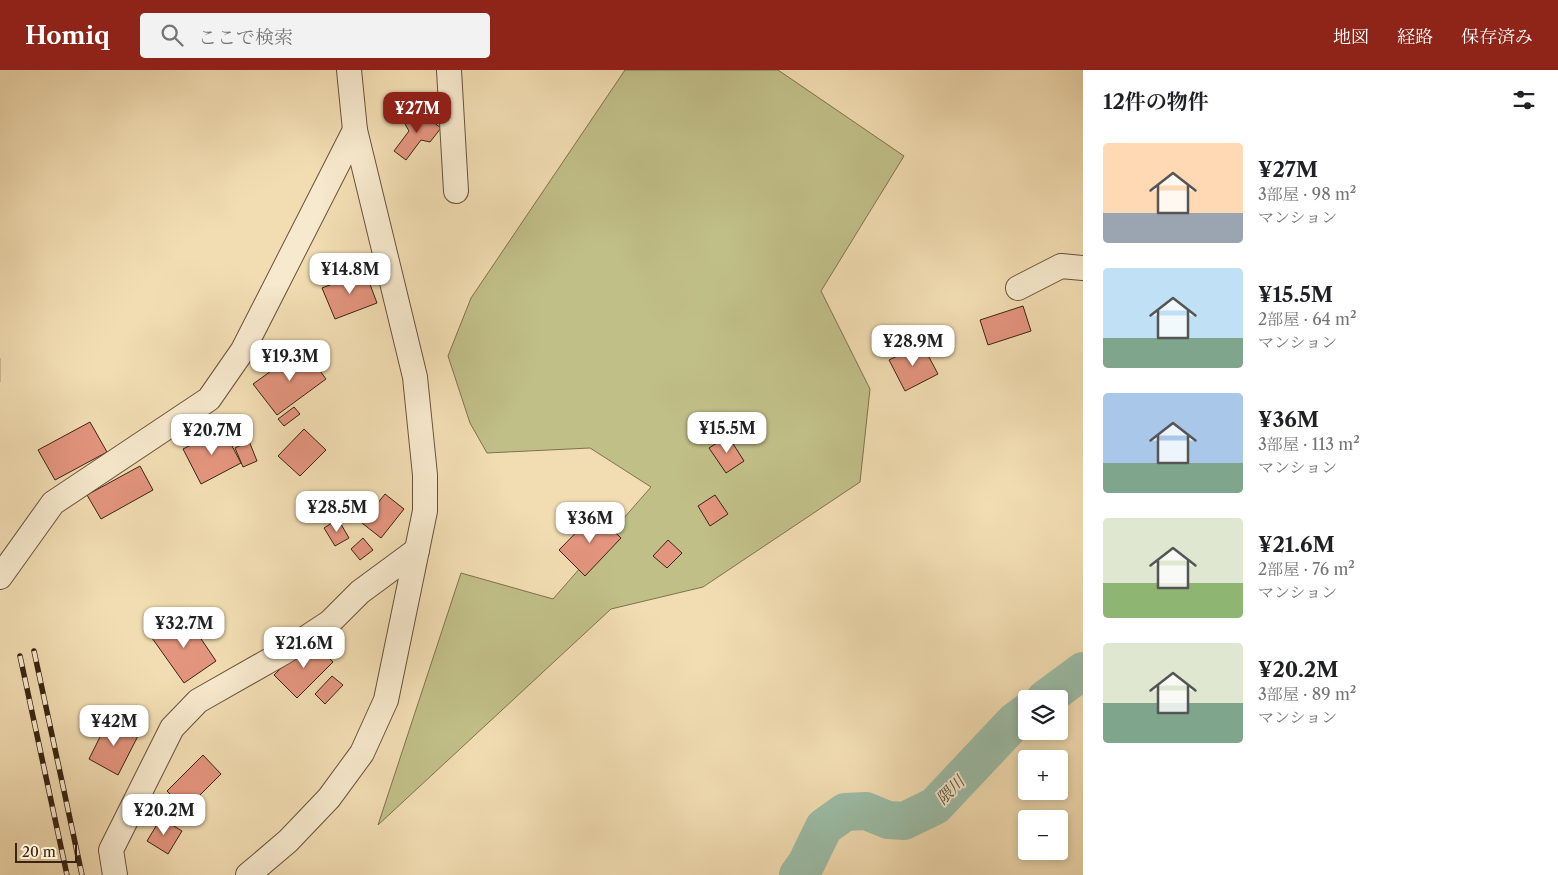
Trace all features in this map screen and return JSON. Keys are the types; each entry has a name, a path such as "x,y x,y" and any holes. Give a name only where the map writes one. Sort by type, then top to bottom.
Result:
{"street":[{"path":"248,875 288,841 329,798 362,753 386,700 425,511 425,475 415,377 355,130 349,70"},
{"path":"449,70 456,191"},
{"path":"0,577 53,503 209,399 243,350 355,130"},
{"path":"1018,288 1061,266 1083,268"},
{"path":"115,875 111,850 172,728 198,701 286,651 330,622 360,592 416,550"}],"shaded area":[{"path":"625,70 778,70 904,156 821,291 870,389 860,482 703,587 611,609 378,825 461,573 553,599 651,487 590,448 487,453 470,423 448,356 471,298"}],"building":[{"path":"416,109 441,128 430,142 421,140 406,160 394,151 409,131 405,124"},
{"path":"365,271 377,303 335,319 322,288"},
{"path":"1023,306 1031,331 988,345 980,320"},
{"path":"922,344 938,374 905,391 889,360"},
{"path":"303,348 326,379 277,415 253,384"},
{"path":"294,407 300,414 284,426 278,419"},
{"path":"90,422 107,452 55,480 38,450"},
{"path":"223,429 241,463 201,484 183,449"},
{"path":"304,429 326,450 300,476 278,456"},
{"path":"728,436 744,461 726,473 709,448"},
{"path":"249,441 257,461 243,467 235,448"},
{"path":"140,466 153,490 101,519 87,495"},
{"path":"385,494 404,509 381,538 362,523"},
{"path":"715,495 728,514 710,526 698,506"},
{"path":"595,513 621,538 585,576 559,550"},
{"path":"338,519 349,538 335,546 324,528"},
{"path":"363,538 373,550 360,560 351,549"},
{"path":"668,540 682,553 667,568 653,556"},
{"path":"185,615 216,661 184,683 152,638"},
{"path":"311,639 333,662 297,698 274,675"},
{"path":"332,676 343,685 325,704 315,694"},
{"path":"109,719 139,734 118,775 89,759"},
{"path":"203,755 221,774 185,810 167,791"},
{"path":"161,818 182,831 168,854 147,841"}],"waterway":[{"name":"隈川","path":"1057,690 1083,671"},
{"name":"隈川","path":"798,875 806,864 824,827 845,812 866,811 888,820 904,821 935,806 1018,719"}],"railway":[{"path":"34,651 82,875"},
{"path":"20,656 67,875"}]}
